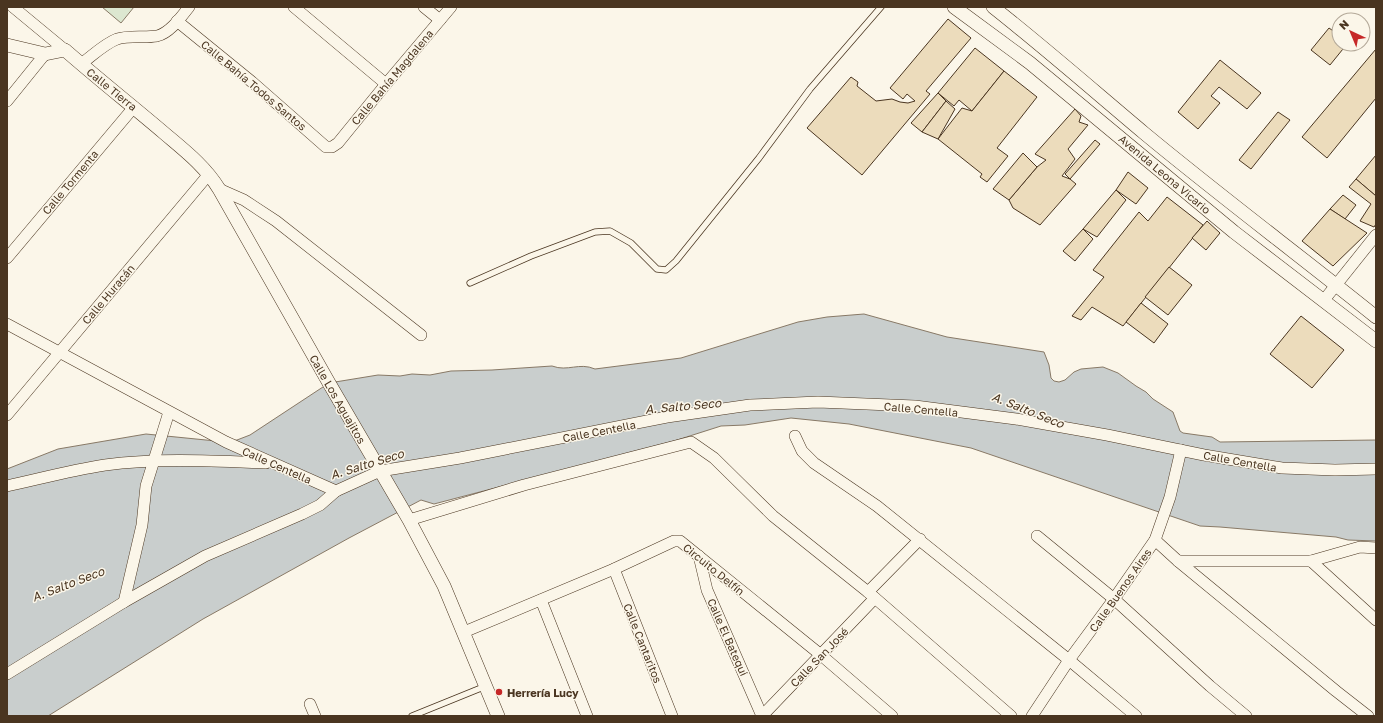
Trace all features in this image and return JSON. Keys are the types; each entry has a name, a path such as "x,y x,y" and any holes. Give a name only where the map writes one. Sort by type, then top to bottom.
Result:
{"street":[{"name":"Calle Tierra","path":"13,7 134,107 197,161 209,174"},
{"path":"81,64 114,40 124,37 158,36 164,33 189,7"},
{"path":"294,7 386,84"},
{"path":"424,7 440,20"},
{"name":"Calle Bahía Magdalena","path":"332,147 338,143 451,7"},
{"name":"Avenida Leona Vicario","path":"954,7 1030,63 1234,232 1324,300 1376,342"},
{"name":"Avenida Leona Vicario","path":"993,7 1249,218 1376,317"},
{"name":"Calle Bahía Todos Santos","path":"177,21 252,82 326,147 332,147"},
{"path":"7,45 45,54 65,50"},
{"path":"7,100 45,54"},
{"name":"Calle Tormenta","path":"7,258 134,107"},
{"name":"Calle Los Aguajitos","path":"209,174 220,189 444,586 498,716"},
{"name":"Calle Huracán","path":"7,415 59,351 209,174"},
{"path":"220,189 244,200 276,220 421,335"},
{"path":"1324,300 1376,235"},
{"name":"Calle Centella","path":"7,324 226,442 336,491 380,471 467,457 675,416 750,405 818,402 915,406 1016,419 1282,468 1335,470 1376,469"},
{"path":"124,602 142,525 146,486 169,412"},
{"path":"794,436 802,451 814,464 877,506 920,539 1070,660 1136,716"},
{"path":"408,520 524,485 691,442 714,458 774,516 871,595 1011,716"},
{"name":"Calle Buenos Aires","path":"1032,716 1155,540 1170,497 1180,450"},
{"path":"7,486 105,465 153,461 273,463"},
{"path":"7,674 124,602 205,556 302,514 320,505 336,491"},
{"path":"1037,536 1114,599 1210,686 1246,716"},
{"name":"Calle San José","path":"762,716 821,655 920,539"},
{"path":"1155,540 1178,561 1368,716"},
{"name":"Circuito Delfín","path":"464,632 614,569 674,541 680,541 821,655 892,716"},
{"path":"1178,561 1311,561 1360,547 1376,548"},
{"name":"Calle El Batequi","path":"698,556 707,590 762,716"},
{"path":"1311,561 1376,620"},
{"name":"Calle Cantaritos","path":"614,569 672,716"},
{"path":"541,600 587,716"},
{"path":"310,704 315,716"}],"lane":[{"path":"470,284 531,256 595,232 610,231 631,243 657,269 666,270 676,261 759,158 810,89 881,7"},
{"path":"412,716 486,686"}],"green space":[{"path":"102,7 134,7 121,23"}],"water":[{"name":"A. Salto Seco","path":"864,314 947,337 1044,352 1049,365 1051,378 1054,381 1059,382 1065,380 1074,372 1081,369 1103,367 1118,373 1173,412 1180,431 1183,433 1212,437 1220,442 1376,440 1376,541 1348,540 1336,537 1200,526 971,448 849,424 791,418 745,425 721,426 674,441 434,504 421,500 203,619 48,716 7,716 7,469 58,449 146,434 226,442 237,440 250,435 329,383 378,375 430,375 451,371 552,366 563,368 584,366 595,369 681,358 798,322 827,317"}],"building":[{"path":"948,19 971,38 926,91 930,94 862,175 807,128 851,77 858,82 857,86 876,101 892,99 908,103 915,101 907,94 903,99 890,88"},
{"path":"1329,28 1331,29 1331,52 1341,52 1330,65 1311,50"},
{"path":"975,48 1004,71 972,111 959,100 954,106 938,93"},
{"path":"1376,49 1376,98 1327,158 1302,137"},
{"path":"1220,60 1261,93 1247,109 1219,87 1211,96 1220,103 1198,129 1178,112"},
{"path":"1004,71 1037,97 997,148 1008,156 987,182 980,177 982,174 938,139 962,108 972,111"},
{"path":"938,93 946,101 922,132 911,123"},
{"path":"946,101 955,109 938,139 922,132"},
{"path":"1075,109 1081,116 1079,122 1088,125 1068,149 1075,159 1062,176 1070,179 1076,184 1040,225 1013,208 1009,200 1037,167 1046,160 1035,154"},
{"path":"1278,112 1290,120 1251,169 1239,160"},
{"path":"1095,140 1100,144 1070,179 1065,174"},
{"path":"1023,153 1037,167 1009,200 993,189"},
{"path":"1376,155 1376,196 1356,179"},
{"path":"1128,172 1148,188 1136,204 1116,190"},
{"path":"1356,179 1376,196 1376,224 1374,227 1360,221 1371,204 1349,187"},
{"path":"1116,190 1126,200 1097,237 1083,229"},
{"path":"1343,195 1356,205 1345,219 1330,209"},
{"path":"1167,197 1203,225 1123,326 1092,307 1081,320 1072,316 1104,277 1093,270 1139,212 1148,221"},
{"path":"1330,209 1367,233 1333,266 1302,241"},
{"path":"1207,221 1220,233 1206,250 1192,238"},
{"path":"1083,229 1093,239 1075,261 1063,251"},
{"path":"1169,267 1192,285 1168,315 1145,297"},
{"path":"1141,303 1168,324 1154,343 1126,322"},
{"path":"1301,316 1344,350 1312,388 1270,354"}],"place":[{"name":"Herrería Lucy","path":"499,692"}]}
